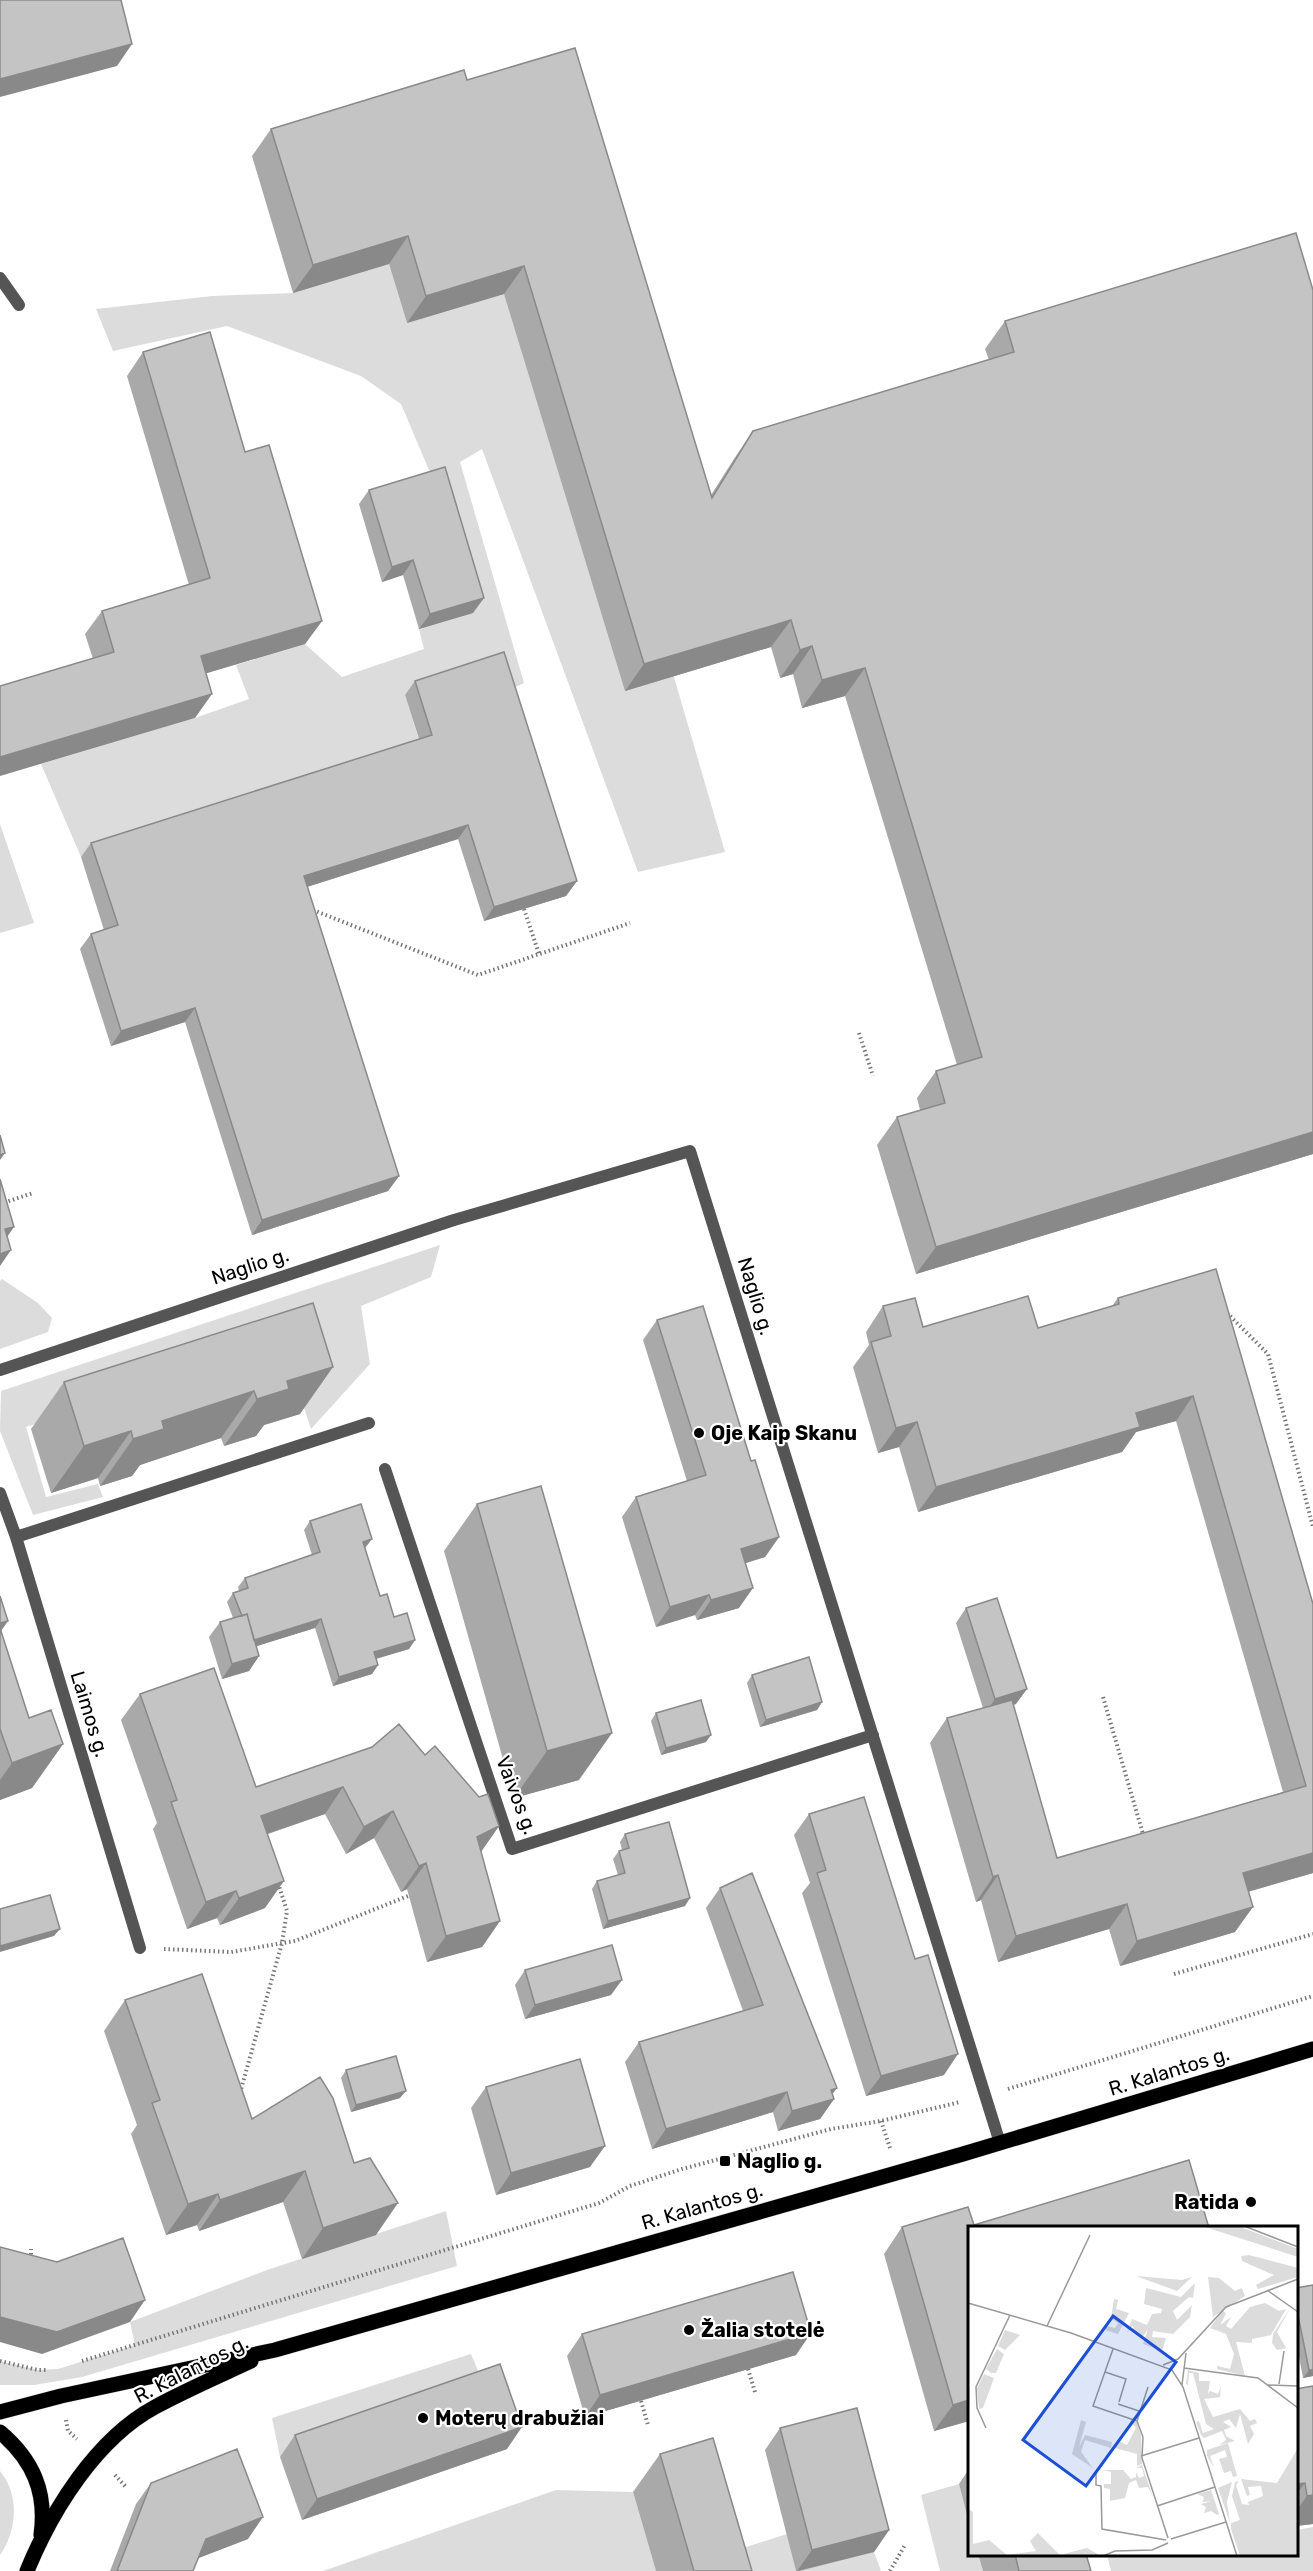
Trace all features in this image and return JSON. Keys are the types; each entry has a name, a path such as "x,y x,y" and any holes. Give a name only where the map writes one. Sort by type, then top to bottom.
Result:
{"main road":[{"name":"R. Kalantos g.","path":"0,2412 61,2396 275,2350 1000,2143 1313,2049"},
{"name":"R. Kalantos g.","path":"27,2570 40,2541 95,2455 153,2407 275,2350"},
{"name":"R. Kalantos g.","path":"0,2432 16,2446 32,2467 41,2491 44,2516 40,2541"}],"street":[{"path":"0,278 19,305"},
{"name":"Naglio g.","path":"0,1370 443,1224 690,1151 1000,2143"},
{"path":"16,1537 369,1423"},
{"name":"Vaivos g.","path":"385,1469 512,1849 873,1735"},
{"name":"Laimos g.","path":"0,1493 16,1537 140,1948"}],"path":[{"path":"305,907 478,975 630,923"},
{"path":"524,909 539,954"},
{"path":"859,1033 873,1076"},
{"path":"0,1204 33,1193"},
{"path":"1226,1312 1268,1354 1313,1527"},
{"path":"1103,1697 1143,1834"},
{"path":"240,2096 282,1943 287,1911 277,1879"},
{"path":"140,1948 231,1952 295,1941 421,1890"},
{"path":"1174,1974 1313,1934"},
{"path":"80,2362 599,2203 630,2186 682,2169 831,2129 881,2121 986,2096 1313,1996"},
{"path":"31,2249 31,2270"},
{"path":"0,2361 38,2370 48,2370"},
{"path":"748,2369 755,2392"},
{"path":"641,2401 648,2425"},
{"path":"890,2571 905,2545"}],"shaded area":[{"path":"389,264 407,323 504,294 674,677 725,852 638,872 482,449 460,462 524,683 502,693 405,695 422,750 81,857 41,764 195,718 249,699 236,665 305,644 342,677 424,649 419,629 473,613 434,482 401,404 361,376 227,326 113,351 96,309 212,296 293,293"},
{"path":"0,824 34,923 0,933"},
{"path":"440,1245 431,1277 361,1306 370,1364 311,1429 282,1341 26,1427 46,1497 98,1484 103,1497 33,1515 0,1431 1,1391"},
{"path":"2,1279 38,1303 52,1318 48,1332 0,1349 0,1281"},
{"path":"446,2211 457,2266 82,2377 34,2385 0,2385 0,2361 38,2370 58,2369 135,2345 130,2322 267,2270"},
{"path":"471,2354 484,2385 280,2457 272,2418"},
{"path":"0,2471 11,2491 14,2513 10,2535 0,2555"},
{"path":"959,2484 968,2519 968,2556 978,2556 983,2571 940,2571 921,2495"},
{"path":"556,2490 633,2492 656,2571 323,2571"},
{"path":"1313,2527 1313,2571 1111,2571 1107,2556 1298,2556 1298,2530"},
{"path":"787,2534 796,2571 715,2571 711,2558"},
{"path":"874,2552 881,2571 800,2571"}],"building":[{"path":"0,0 121,0 132,44 0,79"},
{"path":"575,48 712,498 753,431 1014,352 1005,321 1296,233 1313,290 1313,1132 936,1247 897,1117 945,1103 936,1071 982,1057 865,668 822,680 812,646 800,650 791,620 644,664 524,266 426,296 408,236 313,265 271,129 464,70 467,80"},
{"path":"210,332 245,452 269,445 322,621 201,656 212,694 0,757 0,686 114,652 102,611 210,578 143,352"},
{"path":"445,467 484,598 430,614 413,560 392,567 369,490"},
{"path":"504,652 577,881 494,907 468,825 304,876 399,1176 262,1220 195,1008 121,1031 91,934 118,925 91,843 432,735 415,681"},
{"path":"0,1135 5,1153 0,1155"},
{"path":"0,1179 14,1227 5,1229 11,1250 0,1254"},
{"path":"1216,1269 1313,1604 1313,1853 1243,1873 1253,1907 1137,1941 1127,1904 1016,1936 998,1875 993,1877 947,1718 1012,1700 1057,1858 1306,1786 1193,1396 1136,1413 1140,1427 936,1487 917,1422 896,1428 871,1342 891,1336 883,1306 915,1298 923,1327 1028,1296 1038,1328 1119,1304 1118,1298"},
{"path":"313,1303 333,1367 287,1381 289,1389 257,1399 254,1391 162,1421 164,1429 133,1439 131,1431 84,1446 64,1382"},
{"path":"703,1306 751,1461 755,1460 779,1537 741,1549 753,1588 711,1600 709,1595 670,1607 636,1497 706,1475 657,1320"},
{"path":"541,1486 612,1733 547,1751 477,1504"},
{"path":"361,1504 372,1539 363,1542 380,1596 387,1594 394,1617 407,1613 415,1640 374,1652 378,1665 339,1677 321,1619 254,1640 247,1614 242,1616 233,1593 248,1588 245,1578 320,1552 310,1521"},
{"path":"0,1596 8,1621 0,1623"},
{"path":"997,1598 1027,1689 995,1699 966,1608"},
{"path":"247,1614 259,1656 232,1664 220,1622"},
{"path":"0,1628 29,1718 51,1710 63,1744 12,1763 0,1729"},
{"path":"809,1657 822,1702 766,1720 752,1675"},
{"path":"214,1668 256,1787 372,1747 399,1724 425,1755 435,1746 479,1797 488,1794 499,1826 477,1837 500,1921 446,1936 426,1863 419,1866 393,1811 364,1827 343,1787 261,1816 284,1881 239,1898 236,1891 206,1902 171,1802 177,1800 140,1694"},
{"path":"701,1700 711,1735 666,1748 656,1713"},
{"path":"864,1797 915,1959 928,1955 958,2054 881,2076 817,1873 826,1870 809,1814"},
{"path":"669,1822 690,1898 608,1921 597,1881 625,1873 619,1851 629,1848 625,1834"},
{"path":"752,1873 837,2088 831,2090 834,2099 792,2111 787,2092 666,2129 639,2042 763,2005 720,1888"},
{"path":"50,1895 60,1929 0,1946 0,1909"},
{"path":"612,1945 622,1980 535,2005 525,1970"},
{"path":"202,1974 252,2119 320,2077 333,2098 354,2163 370,2158 398,2203 323,2228 305,2171 220,2200 218,2194 188,2204 152,2103 160,2100 125,2000"},
{"path":"396,2056 406,2091 356,2105 346,2070"},
{"path":"580,2059 605,2146 511,2173 486,2087"},
{"path":"1189,2160 1208,2226 968,2226 968,2400 953,2405 902,2227 968,2207 974,2225"},
{"path":"123,2238 145,2300 57,2332 0,2317 0,2247 57,2262"},
{"path":"793,2272 811,2333 600,2395 582,2334"},
{"path":"1313,2285 1313,2370 1309,2370 1298,2315 1298,2288"},
{"path":"500,2364 522,2427 317,2499 295,2435"},
{"path":"1313,2386 1313,2495 1307,2496 1305,2483 1298,2484 1298,2389"},
{"path":"857,2408 889,2530 812,2550 780,2428"},
{"path":"713,2438 752,2571 694,2571 660,2454"},
{"path":"237,2449 263,2517 206,2539 193,2571 117,2571 151,2483"},
{"path":"1015,2556 1087,2556 1091,2571 1019,2571"}],"place":[{"name":"Oje Kaip Skanu","path":"699,1433"},
{"name":"Naglio g.","path":"725,2161"},
{"name":"Ratida","path":"1251,2202"},
{"name":"Žalia stotelė","path":"689,2330"},
{"name":"Moterų drabužiai","path":"423,2418"}]}
